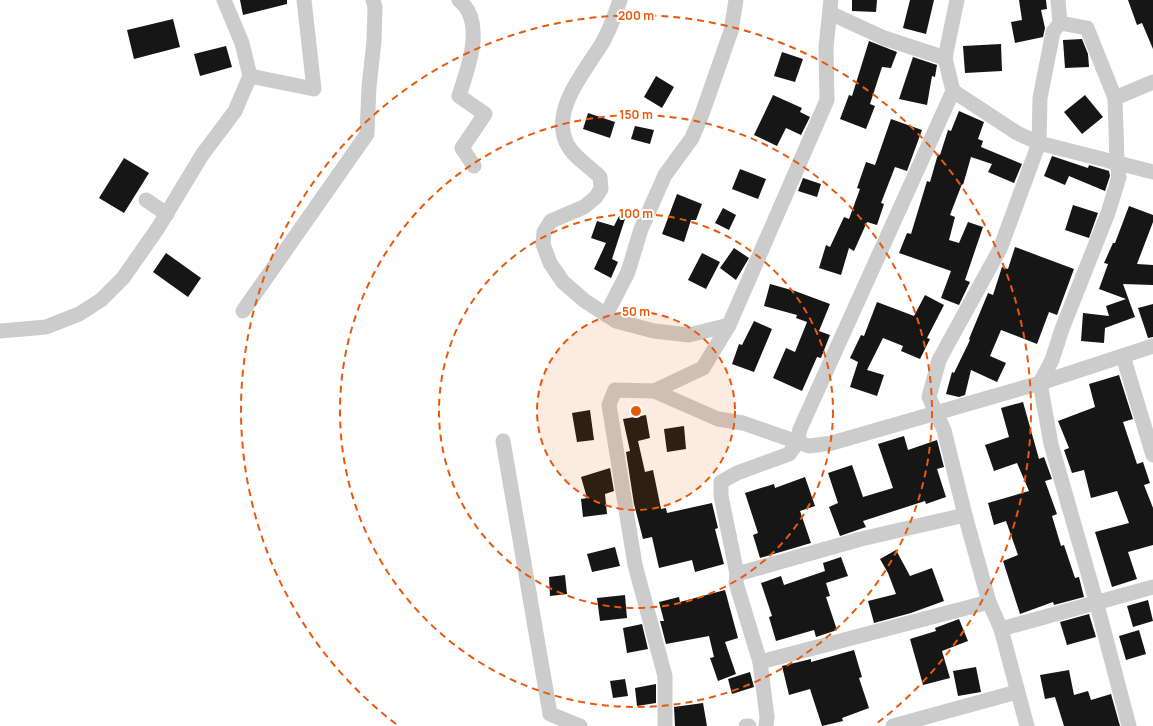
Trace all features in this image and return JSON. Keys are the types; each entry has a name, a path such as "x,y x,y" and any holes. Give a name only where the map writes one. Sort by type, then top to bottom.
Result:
{"street":[{"path":"0,331 46,327 79,314 101,300 123,278 167,214 202,155 235,111 250,76 242,43 224,0"},
{"path":"250,76 314,89 304,0"},
{"path":"243,311 367,134 369,88 374,41 375,7 373,0"},
{"path":"459,0 463,3 474,24 470,62 459,96 484,114 462,148 474,166"},
{"path":"620,0 604,40 587,63 565,106 562,122 566,141 573,153 600,177 601,189 596,197 584,207 551,221 544,232 543,244 550,263 563,282 585,301 616,321 654,331 689,335 729,325"},
{"path":"606,315 628,272 641,229 665,175 692,138 702,114 731,31 736,0"},
{"path":"766,726 767,718 760,662 736,583 738,574 721,496 721,482 737,474 789,454 797,443 800,429 953,92 945,58 957,0"},
{"path":"1027,726 1001,629 989,602 944,430 929,397 939,360 1000,249 1039,143 1040,98 1054,32 1060,23 1058,0"},
{"path":"654,391 703,368 729,325 827,100 826,47 830,6 884,38 945,58"},
{"path":"1060,23 1087,28 1115,98 1119,178 1108,213 1062,329 1052,360 1040,383 1051,444 1096,602 1129,726"},
{"path":"1115,98 1153,82"},
{"path":"953,92 1017,133 1039,143 1153,172"},
{"path":"146,200 167,214"},
{"path":"665,726 665,676 635,565 608,405 615,390 654,391 718,419 743,423 809,446 832,443 1040,383 1153,346"},
{"path":"1123,356 1153,455"},
{"path":"503,441 550,714 580,726"},
{"path":"738,574 861,539 965,515"},
{"path":"1001,629 1153,587"},
{"path":"760,662 989,602"},
{"path":"893,726 1017,692"}],"building":[{"path":"240,0 287,0 287,4 243,15"},
{"path":"852,0 877,0 876,12 852,11"},
{"path":"910,0 934,0 926,34 903,28"},
{"path":"1019,0 1046,0 1047,9 1041,10 1045,28 1043,37 1015,43 1011,22 1022,20"},
{"path":"1128,0 1153,0 1153,49 1142,23 1137,25"},
{"path":"173,19 180,47 134,59 127,30"},
{"path":"1082,39 1088,54 1089,67 1065,68 1063,40"},
{"path":"869,41 897,52 891,68 882,67 870,104 875,106 866,129 840,119 849,95 852,96"},
{"path":"1001,44 1002,71 965,73 963,46"},
{"path":"226,46 232,67 200,76 194,54"},
{"path":"782,52 803,59 795,82 774,76"},
{"path":"913,57 937,65 935,77 932,76 927,105 899,99"},
{"path":"656,76 674,87 662,108 644,97"},
{"path":"773,95 802,108 800,112 810,117 801,135 786,128 777,146 754,135"},
{"path":"1085,95 1103,117 1082,134 1064,112"},
{"path":"959,111 984,122 978,139 983,141 981,147 1022,164 1014,183 988,172 992,164 971,157 963,185 962,184 950,215 955,217 949,240 959,243 968,222 983,227 965,280 970,282 959,305 941,298 951,271 899,253 907,233 911,234 927,181 930,182 938,154 940,155 948,130 951,131"},
{"path":"588,113 615,122 610,138 583,129"},
{"path":"891,119 922,130 907,171 895,167 881,203 884,204 877,225 867,222 854,251 849,248 841,275 819,268 826,245 830,247 844,217 849,219 860,189 857,188 866,162 875,165"},
{"path":"635,126 654,130 650,144 631,139"},
{"path":"1052,156 1088,168 1089,165 1109,171 1110,176 1105,191 1069,176 1065,185 1044,176"},
{"path":"124,158 149,173 124,213 99,198"},
{"path":"740,169 766,179 758,199 732,189"},
{"path":"803,178 821,184 817,197 798,191"},
{"path":"677,194 702,204 696,220 691,220 684,242 662,234"},
{"path":"1073,205 1098,213 1089,238 1065,230"},
{"path":"1129,206 1153,215 1153,222 1137,264 1153,265 1153,285 1123,284 1135,317 1105,328 1104,343 1081,341 1083,313 1109,316 1106,306 1126,299 1099,289 1108,264 1104,263 1113,243 1115,243"},
{"path":"723,208 736,215 729,230 715,223"},
{"path":"619,216 625,219 612,259 618,262 611,278 594,269 606,243 591,238 597,221 614,226"},
{"path":"1015,247 1074,269 1057,315 1049,312 1037,344 1001,330 990,356 1006,363 997,382 971,370 965,395 959,397 946,394 952,372 954,373 970,340 969,339 988,293 993,295 1002,267 1008,269"},
{"path":"734,248 749,258 736,280 720,268"},
{"path":"166,253 201,278 188,297 153,272"},
{"path":"702,253 720,262 706,289 688,280"},
{"path":"770,284 795,291 830,304 819,331 830,335 821,358 817,357 802,391 773,378 786,348 795,352 807,322 796,318 797,315 764,306"},
{"path":"925,295 944,305 927,338 930,339 920,359 901,351 903,346 883,338 867,370 884,375 877,396 850,387 858,362 850,358 861,335 864,336 877,302 914,316"},
{"path":"1153,304 1153,337 1148,338 1138,308"},
{"path":"754,321 772,329 754,372 732,364 739,344 742,345"},
{"path":"1119,375 1133,419 1123,422 1137,464 1143,462 1150,483 1144,485 1153,508 1153,545 1128,552 1137,579 1112,587 1095,532 1129,523 1117,491 1091,498 1084,470 1072,473 1064,450 1069,448 1058,421 1095,407 1089,384"},
{"path":"1023,402 1039,459 1044,457 1052,479 1045,481 1057,514 1052,516 1061,546 1064,545 1075,578 1079,577 1084,597 1054,605 1053,602 1020,614 1003,561 1018,555 1006,521 994,525 988,503 1029,491 1017,463 994,471 985,445 1009,437 1001,408"},
{"path":"590,410 594,440 577,442 572,413"},
{"path":"646,415 650,438 638,441 645,472 653,470 661,509 666,508 667,513 712,503 718,528 715,529 724,564 695,572 692,560 659,568 652,537 643,539 634,504 626,452 630,451 623,419"},
{"path":"684,426 686,449 667,452 664,429"},
{"path":"904,436 908,450 937,440 944,467 937,469 946,497 926,504 925,501 863,521 866,527 840,536 829,507 838,503 828,473 852,465 863,497 893,488 878,444"},
{"path":"610,468 614,491 605,494 607,514 583,517 581,499 587,498 581,477"},
{"path":"805,477 815,506 800,511 811,543 760,558 753,535 758,533 745,493 774,484 775,488"},
{"path":"615,547 620,566 592,572 587,554"},
{"path":"896,550 910,576 932,568 944,601 911,613 874,623 868,601 896,594 888,573 880,559"},
{"path":"841,557 848,576 826,583 830,596 826,597 837,630 816,637 814,630 776,641 769,617 772,616 761,583 781,576 784,585 825,571 823,563"},
{"path":"565,575 567,594 550,596 549,577"},
{"path":"725,590 738,638 725,642 736,674 718,681 710,658 714,657 709,636 666,644 660,621 664,621 659,602 679,597 680,602"},
{"path":"625,595 627,618 600,621 597,598"},
{"path":"1148,600 1153,621 1133,627 1127,606"},
{"path":"1089,614 1096,637 1067,645 1060,622"},
{"path":"959,619 968,641 942,651 950,678 923,685 910,639 936,631 935,628"},
{"path":"642,624 648,649 627,653 623,628"},
{"path":"1139,630 1146,654 1126,660 1119,636"},
{"path":"854,650 862,677 859,678 869,708 842,718 843,721 822,726 810,689 789,695 782,666 811,659 811,662"},
{"path":"976,667 981,692 958,696 953,671"},
{"path":"1069,670 1074,695 1088,691 1091,700 1111,694 1120,726 1064,726 1055,697 1045,699 1040,675"},
{"path":"750,672 754,687 732,694 728,679"},
{"path":"625,679 628,696 613,698 610,681"},
{"path":"656,684 656,703 637,706 635,688"},
{"path":"703,703 707,726 675,726 674,707"}]}
